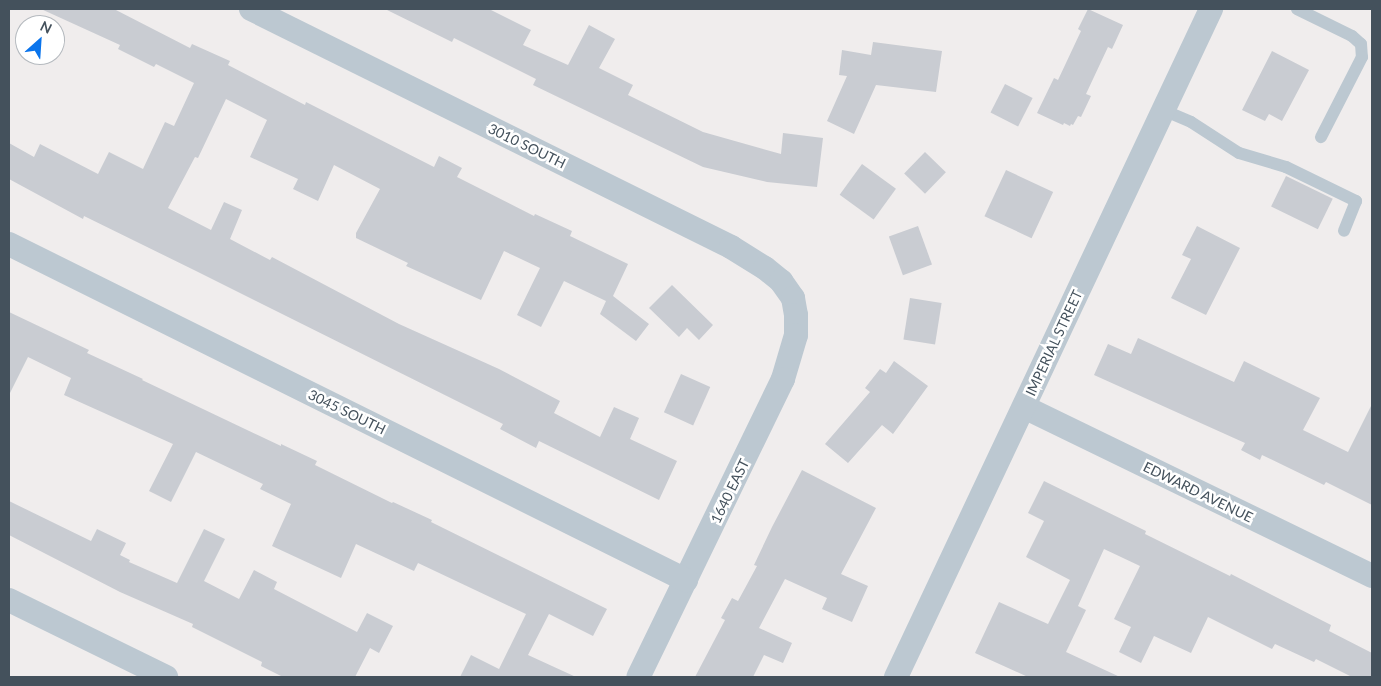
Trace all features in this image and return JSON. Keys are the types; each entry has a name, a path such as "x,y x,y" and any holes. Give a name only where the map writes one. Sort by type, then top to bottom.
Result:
{"street":[{"name":"3010 SOUTH","path":"251,9 731,247 765,268 781,281 792,298"},
{"name":"IMPERIAL STREET","path":"896,677 1211,9"},
{"name":"3045 SOUTH","path":"9,244 686,580"},
{"name":"1640 EAST","path":"638,677 783,379 796,335 796,315 792,298"},
{"name":"EDWARD AVENUE","path":"1024,407 1372,576"},
{"path":"9,600 166,677"}],"lane":[{"path":"1297,9 1352,36 1361,44 1362,57 1321,136"},
{"path":"1163,110 1191,122 1238,153 1286,167 1356,201 1344,231"}],"building":[{"path":"41,9 114,9 190,48 192,44 230,61 228,65 305,105 306,102 434,167 439,156 462,168 457,177 534,216 535,214 572,231 570,236 628,264 613,296 649,324 636,341 600,314 606,301 564,281 541,327 517,315 540,268 504,251 481,300 406,266 408,263 356,238 356,233 380,189 334,165 318,201 293,189 298,179 250,157 267,120 226,99 198,158 195,157 168,208 211,230 224,202 242,210 230,239 270,260 272,257 399,324 499,369 560,401 554,413 600,437 614,407 639,418 630,439 677,461 659,500 539,441 536,448 500,429 503,424 84,216 83,219 9,179 9,143 34,157 40,144 98,174 109,152 143,169 165,122 174,126 194,83 156,64 154,67 118,49 120,45 65,20 65,15 54,15"},
{"path":"385,9 489,9 531,30 523,45 568,65 589,25 615,39 599,68 633,85 628,95 703,132 781,154 783,133 823,138 817,187 767,182 703,167 533,85 536,79 454,38 452,42"},
{"path":"1088,9 1123,25 1112,49 1108,47 1086,94 1091,96 1081,117 1078,116 1073,125 1071,124 1070,126 1064,123 1063,125 1037,113 1054,78 1058,80 1081,31 1078,29"},
{"path":"873,42 942,51 936,92 876,85 854,134 827,121 847,76 839,75 842,50 871,55"},
{"path":"1272,51 1309,70 1282,121 1269,114 1265,121 1242,110"},
{"path":"1005,84 1033,98 1018,127 990,113"},
{"path":"925,152 946,172 925,194 904,174"},
{"path":"862,164 896,189 874,219 840,195"},
{"path":"1006,170 1053,192 1032,238 984,216"},
{"path":"1286,176 1333,199 1318,229 1271,207"},
{"path":"918,226 932,265 903,275 889,237"},
{"path":"1197,226 1240,248 1206,315 1171,298 1191,259 1182,255"},
{"path":"672,285 713,325 699,340 687,328 679,337 649,308"},
{"path":"910,298 942,303 935,344 903,339"},
{"path":"9,312 89,350 87,353 142,380 281,446 281,444 317,461 315,465 392,503 432,520 431,522 607,609 593,636 549,614 528,655 576,677 460,677 471,655 499,669 526,614 418,563 414,571 356,544 341,578 272,546 291,504 260,489 263,484 196,452 171,502 149,491 173,444 64,395 71,378 28,357 9,395"},
{"path":"1138,338 1234,382 1244,361 1320,398 1303,430 1348,452 1372,404 1372,505 1326,482 1324,485 1262,455 1260,460 1241,450 1245,443 1094,375 1108,344 1131,354"},
{"path":"894,361 928,386 893,434 882,425 848,463 825,444 870,392 865,388 880,369 886,373"},
{"path":"681,374 710,387 693,425 664,412"},
{"path":"802,470 876,508 841,574 868,586 852,622 822,609 827,598 785,579 759,628 792,643 783,663 764,655 753,677 695,677 725,620 721,618 732,598 738,601 757,566 754,565"},
{"path":"1044,481 1146,531 1145,534 1230,576 1231,574 1331,625 1329,631 1372,653 1372,677 1352,677 1316,659 1314,662 1275,644 1272,649 1208,617 1191,653 1154,636 1141,663 1119,652 1131,627 1114,619 1140,566 1104,549 1078,606 1086,610 1066,652 1120,677 1028,677 975,653 999,602 1048,624 1070,580 1026,557 1044,521 1028,513"},
{"path":"9,501 91,541 97,529 126,543 120,555 130,560 129,562 177,583 204,529 225,539 204,581 239,599 254,570 277,582 274,589 357,632 367,613 393,626 379,653 370,648 355,677 283,677 261,666 262,662 192,627 193,624 120,592 9,535"}]}
